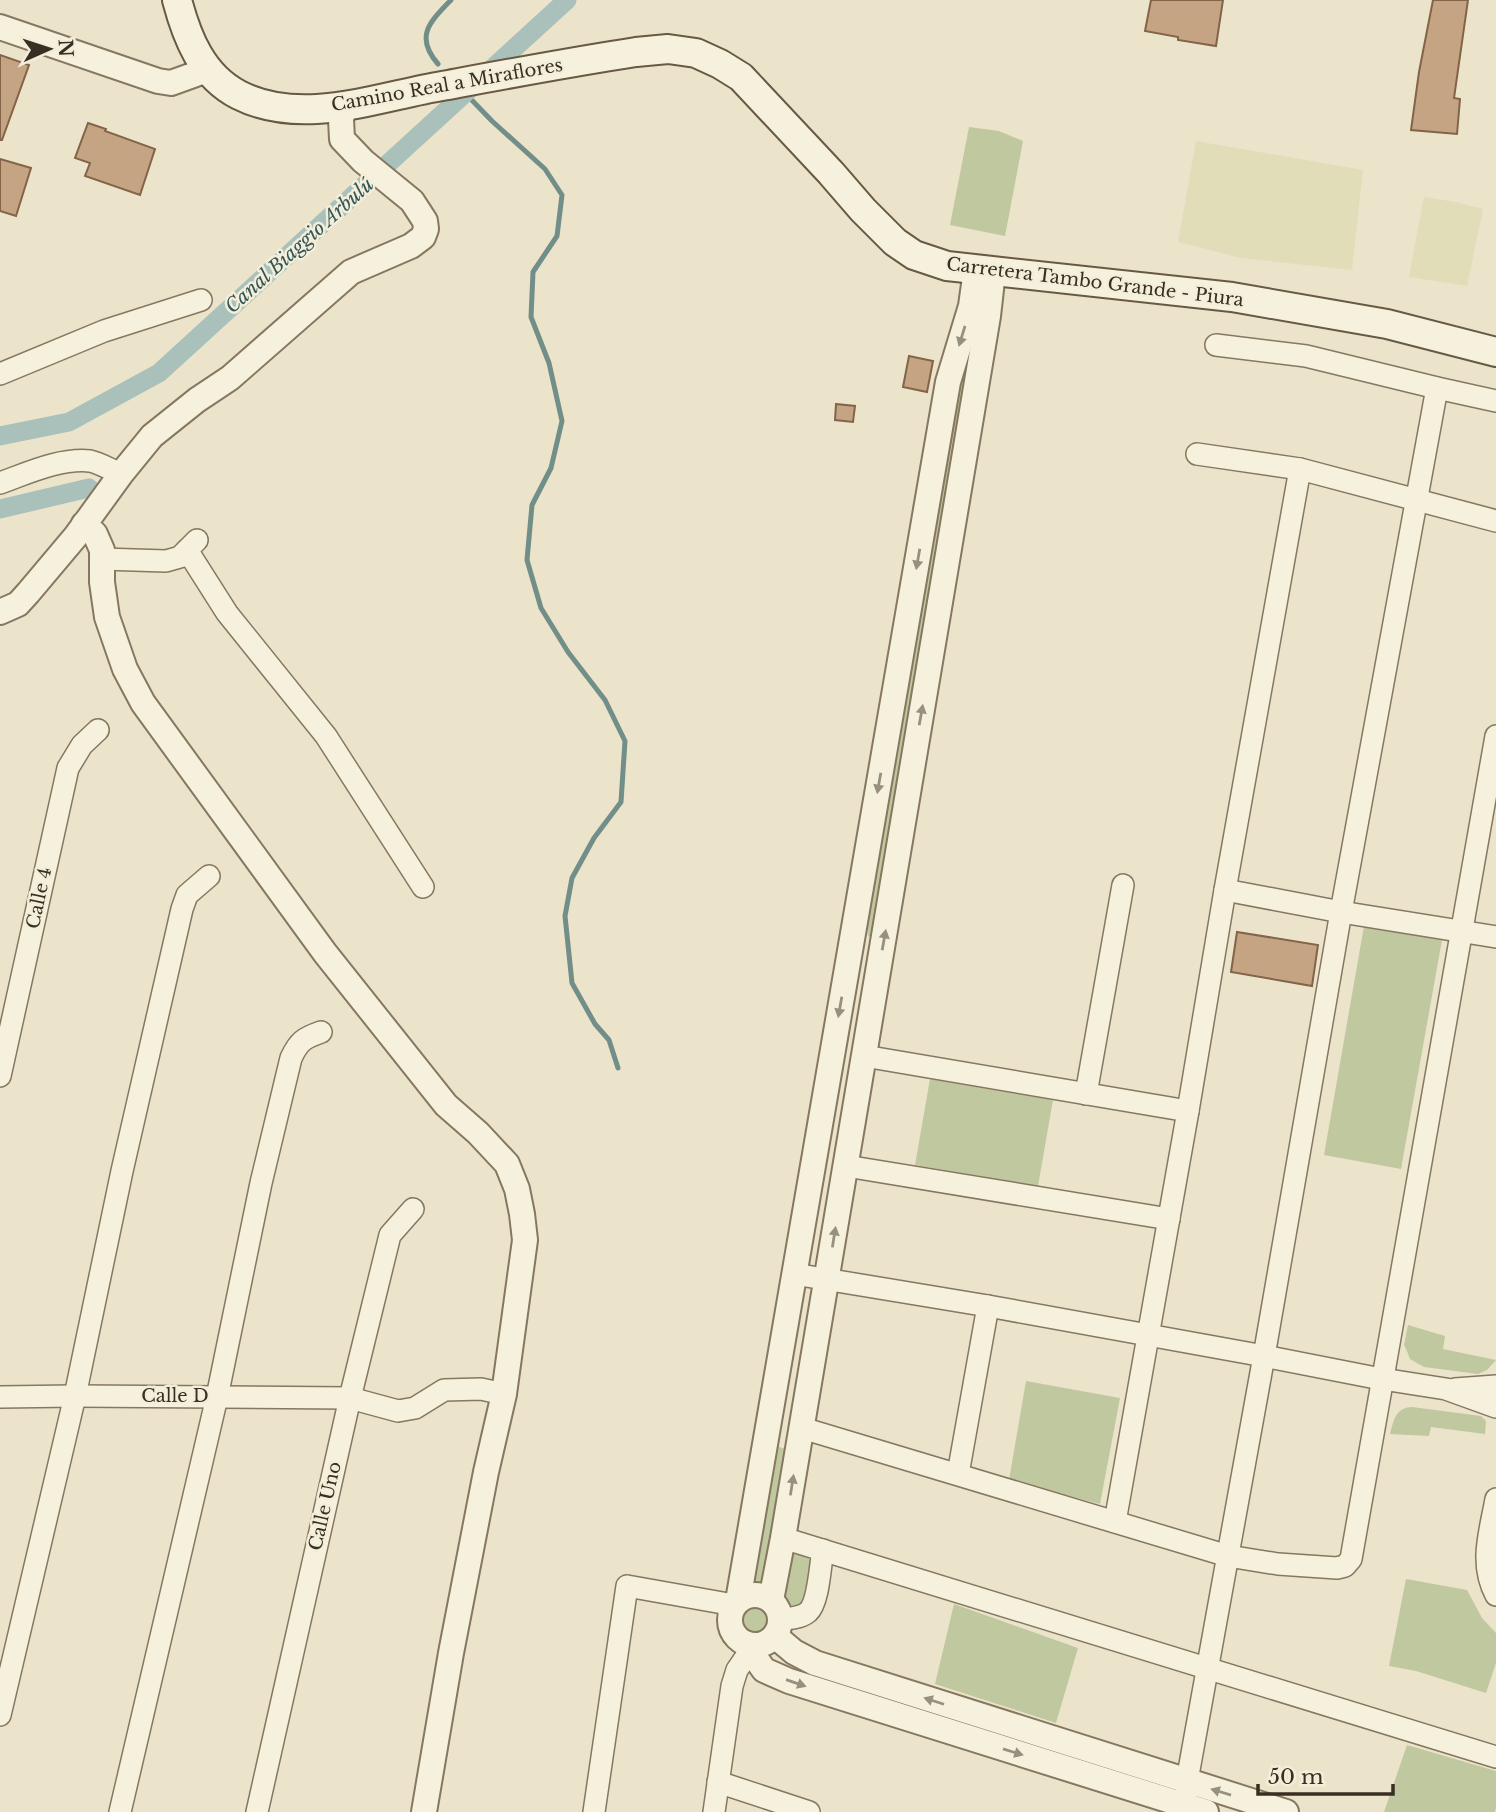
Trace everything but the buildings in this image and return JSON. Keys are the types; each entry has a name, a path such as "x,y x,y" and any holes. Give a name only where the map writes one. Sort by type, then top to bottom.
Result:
{"main road":[{"name":"Camino Real a Miraflores","path":"177,0 191,41 207,70 238,94 261,104 281,108 345,106 416,90 605,57"},
{"name":"Carretera Tambo Grande - Piura","path":"605,57 668,49 696,52 720,64 741,77 863,211 895,242 914,255 947,266 1232,297 1387,324 1496,352"}],"street":[{"path":"0,27 158,81 171,83 207,70"},
{"path":"0,612 19,604 152,436 230,378 351,272 411,246 423,237 425,221 412,201 342,139 341,119 345,106"},
{"path":"714,1812 732,1686 737,1670 748,1647 769,1641 776,1619 783,1538 988,316 984,271"},
{"path":"984,271 948,382 794,1275 736,1603 730,1615 730,1624 764,1670 789,1681 1192,1810 1187,1781 1206,1668 1437,388"},
{"path":"0,374 104,331 201,300"},
{"path":"1216,345 1306,356 1496,401"},
{"path":"1197,454 1300,469 1496,520"},
{"path":"0,483 65,462 92,461 121,474"},
{"path":"1115,1522 1300,469"},
{"path":"80,530 96,534 102,550 102,582 107,617 125,668 143,704 317,942 446,1105 478,1133 507,1164 517,1189 525,1240 505,1394 486,1472 424,1812"},
{"path":"102,559 166,561 180,557 192,545 227,613 326,736 423,887"},
{"name":"Calle 4","path":"0,1076 68,768 82,745 98,730"},
{"path":"802,1428 1228,1556 1337,1569 1348,1563 1351,1559 1496,736"},
{"path":"0,1715 75,1396 122,1171 182,909 187,895 209,876"},
{"path":"1086,1094 1123,885"},
{"path":"1225,890 1496,937"},
{"path":"120,1812 217,1397 261,1183 291,1058 305,1038 321,1032"},
{"path":"864,1056 1188,1111"},
{"path":"846,1166 1169,1219"},
{"name":"Calle Uno","path":"257,1812 349,1398 390,1235 413,1209"},
{"path":"794,1275 988,1306 1446,1389 1496,1407"},
{"path":"958,1474 988,1306"},
{"path":"1446,1389 1496,1386"},
{"name":"Calle D","path":"0,1397 349,1398 398,1411 415,1408 444,1390 481,1388 505,1394"},
{"path":"1496,1499 1486,1568 1496,1595"},
{"path":"783,1538 1496,1757"},
{"path":"776,1619 801,1616 809,1612 814,1604 823,1550"},
{"path":"594,1812 627,1586 736,1603 745,1596 762,1595 794,1652 815,1663 1286,1812"},
{"path":"718,1782 810,1812"}],"shaded area":[{"path":"1196,141 1363,170 1352,270 1241,258 1178,242"},
{"path":"1424,197 1483,209 1467,286 1409,277"}],"green space":[{"path":"969,127 999,131 1023,141 1005,236 950,225"},
{"path":"978,311 874,938 868,936 866,898 953,386"},
{"path":"1364,926 1442,940 1401,1169 1324,1155"},
{"path":"930,1079 1053,1100 1038,1186 915,1165"},
{"path":"1408,1325 1445,1336 1443,1349 1496,1360 1487,1370 1478,1374 1424,1367 1410,1359 1404,1345"},
{"path":"1026,1381 1120,1398 1100,1504 1009,1480"},
{"path":"1412,1407 1481,1416 1486,1421 1485,1434 1431,1427 1429,1436 1390,1434 1399,1412"},
{"path":"773,1445 789,1450 762,1590 751,1590"},
{"path":"798,1551 810,1561 807,1586 798,1608 788,1608 782,1600 791,1554"},
{"path":"1406,1579 1467,1590 1482,1618 1496,1633 1496,1663 1486,1693 1416,1671 1389,1666"},
{"path":"756,1604 766,1608 770,1618 766,1628 756,1632 746,1628 742,1618 746,1608"},
{"path":"954,1604 1078,1648 1056,1723 935,1684"},
{"path":"1407,1745 1496,1771 1495,1812 1384,1812"}],"waterway":[{"path":"438,64 431,54 426,37 431,23 451,0"},
{"name":"Canal Biaggio Arbulú","path":"0,436 69,422 159,373 567,0"},
{"path":"464,92 545,169 562,195 557,236 533,272 531,317 549,363 562,421 551,468 532,505 527,560 541,608 568,652 605,700 625,741 621,802 594,838 572,878 565,916 572,983 595,1024 609,1040 618,1068"},
{"path":"0,509 89,488"}]}
